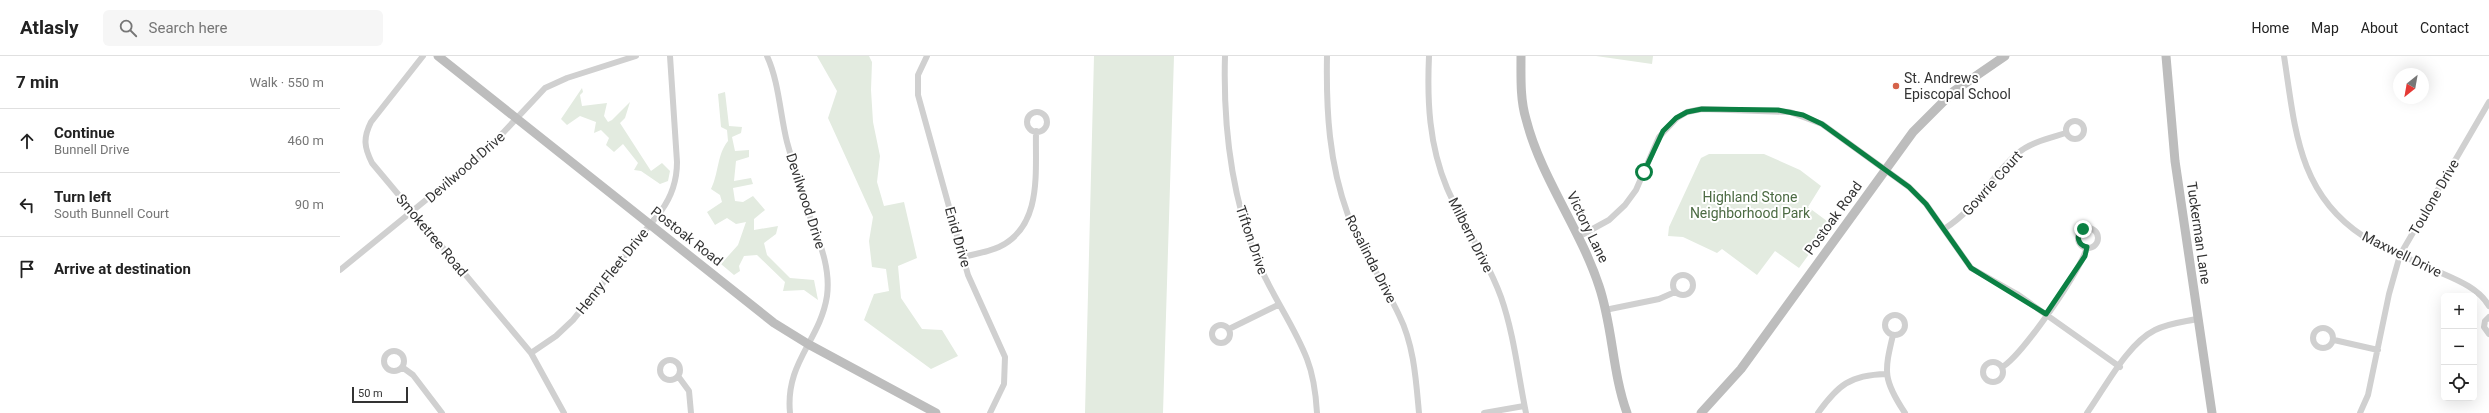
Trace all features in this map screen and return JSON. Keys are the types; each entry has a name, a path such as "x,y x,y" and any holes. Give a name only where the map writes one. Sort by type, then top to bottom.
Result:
{"street":[{"name":"Smoketree Road","path":"423,56 371,122 364,139 365,150 372,164 531,353 564,413"},
{"name":"Postoak Road","path":"438,56 774,323 808,344 936,413"},
{"name":"Devilwood Drive","path":"340,270 486,151 517,119 538,94 554,82 636,56"},
{"name":"Henry Fleet Drive","path":"531,353 556,336 573,320 667,202 676,177 670,56"},
{"name":"Devilwood Drive","path":"767,56 771,64 791,158 827,270 828,289 825,308 793,374 790,392 790,413"},
{"name":"Enid Drive","path":"927,56 918,75 918,95 963,257 975,292 1005,358 1004,384 990,413"},
{"name":"Tifton Drive","path":"1225,56 1226,129 1236,192 1257,261 1278,305 1307,359 1313,378 1317,413"},
{"name":"Rosalinda Drive","path":"1327,56 1327,116 1330,146 1340,192 1360,242 1400,316 1414,364 1419,413"},
{"name":"Milbern Drive","path":"1428,56 1429,116 1437,159 1453,200 1490,271 1501,297 1512,341 1526,413"},
{"name":"Victory Lane","path":"1521,56 1522,95 1530,136 1596,277 1605,310 1620,394 1627,413"},
{"name":"Postoak Road","path":"1701,413 1741,368 1913,132 1943,100 1972,77 2005,56"},
{"name":"Tuckerman Lane","path":"2166,56 2175,161 2212,413"},
{"name":"Maxwell Drive","path":"2284,56 2297,144 2311,179 2328,204 2352,229 2374,243 2458,280 2475,291 2489,306"},
{"name":"Toulone Drive","path":"2360,413 2368,395 2400,255 2487,112 2489,102"},
{"path":"1578,237 1609,220 1625,205 1636,190 1663,131 1676,118 1694,110 1778,110 1803,115 1822,124 1909,187 1926,204 1971,268 2046,314 2120,367"},
{"path":"963,257 989,251 1008,242 1022,230 1029,218 1034,198 1036,131"},
{"name":"Gowrie Court","path":"1944,230 1966,214 2018,153 2033,143 2066,133"},
{"path":"2002,368 2017,354 2046,314 2080,265 2087,247"},
{"path":"1605,310 1659,300 1676,292"},
{"path":"1229,329 1278,305"},
{"path":"2489,317 2484,324 2485,330 2489,334"},
{"path":"2087,413 2132,348 2147,335 2163,327 2198,319"},
{"path":"1893,335 1886,374 1889,386 1905,413"},
{"path":"2334,340 2378,350"},
{"path":"402,367 413,375 442,413"},
{"path":"1818,413 1831,395 1847,382 1860,377 1886,374"},
{"path":"678,376 686,384 689,391 691,413"},
{"path":"1484,413 1524,406"}],"green space":[{"path":"817,56 869,56 872,62 871,90 873,122 880,156 877,182 884,206 904,202 917,258 898,266 901,298 922,329 942,330 958,356 931,369 864,320 874,294 889,291 886,269 872,267 869,241 873,217 828,118 837,91"},
{"path":"1094,56 1174,56 1163,413 1085,413"},
{"path":"1596,56 1653,56 1652,64"},
{"path":"582,88 583,92 580,95 582,106 607,103 604,116 608,122 612,120 630,102 625,118 620,123 651,171 662,163 670,171 668,181 660,184 641,171 634,170 638,163 623,144 614,152 606,145 609,138 601,130 594,133 596,122 580,116 567,125 561,119"},
{"path":"725,92 729,126 742,127 741,133 732,137 735,151 749,150 749,157 736,161 734,181 751,178 753,184 733,188 735,201 743,202 753,196 765,210 754,219 754,230 778,226 776,234 764,243 767,255 790,278 814,280 818,300 804,290 783,291 785,282 757,255 744,256 739,266 740,271 734,275 721,264 738,245 746,222 736,224 727,218 715,225 707,212 722,202 720,195 711,189 724,146 728,141 727,130 721,127 718,94"},
{"name":"Highland Stone Neighborhood Park","path":"1709,154 1764,154 1800,170 1821,186 1808,207 1831,224 1799,268 1775,251 1757,275 1722,249 1717,253 1683,237 1668,236 1669,227 1701,158"}],"place":[{"name":"St. Andrews Episcopal School","path":"1896,86"}],"route":[{"path":"1644,172 1659,136 1676,118 1687,112 1702,109 1778,110 1803,115 1833,131 1909,187 1926,204 1959,254 1971,268 1988,280 2017,294 2046,314 2085,256 2087,247 2081,245 2078,240 2080,231 2083,229"}]}
